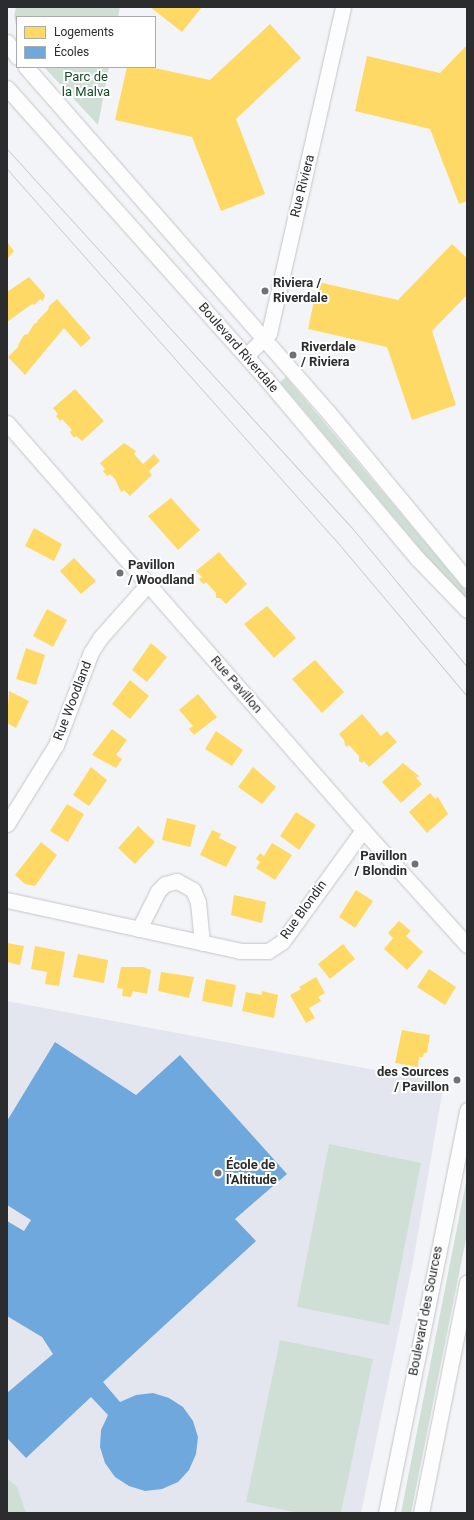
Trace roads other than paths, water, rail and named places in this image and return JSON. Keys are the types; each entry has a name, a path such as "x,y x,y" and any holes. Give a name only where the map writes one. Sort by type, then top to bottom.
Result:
{"street":[{"name":"Rue Riviera","path":"246,356 264,339 272,320 343,7"},
{"path":"7,42 16,56"},
{"name":"Boulevard Riverdale","path":"27,68 264,339 467,580"},
{"name":"Boulevard Riverdale","path":"7,88 246,356 417,558 467,610"},
{"name":"Rue Pavillon","path":"7,423 363,830 467,944"},
{"name":"Rue Woodland","path":"7,824 56,745 91,652 100,638 148,584"},
{"name":"Rue Blondin","path":"7,900 240,951 268,951 282,942 363,830"},
{"path":"139,929 158,891 166,884 177,881 193,890 198,902 202,918 202,943"},
{"name":"Boulevard des Sources","path":"386,1513 467,1110"},
{"path":"421,1513 467,1283"}],"tram line":[{"path":"7,149 353,529 467,667"},
{"path":"7,169 333,537 467,696"}],"place":[{"name":"Riviera / Riverdale","path":"265,291"},
{"name":"Riverdale / Riviera","path":"293,355"},
{"name":"Pavillon / Woodland","path":"120,573"},
{"name":"Pavillon / Blondin","path":"415,864"},
{"name":"des Sources / Pavillon","path":"457,1080"},
{"name":"École de l'Altitude","path":"218,1173"}],"park label":[{"name":"Parc de la Malva","path":"86,86"}]}
